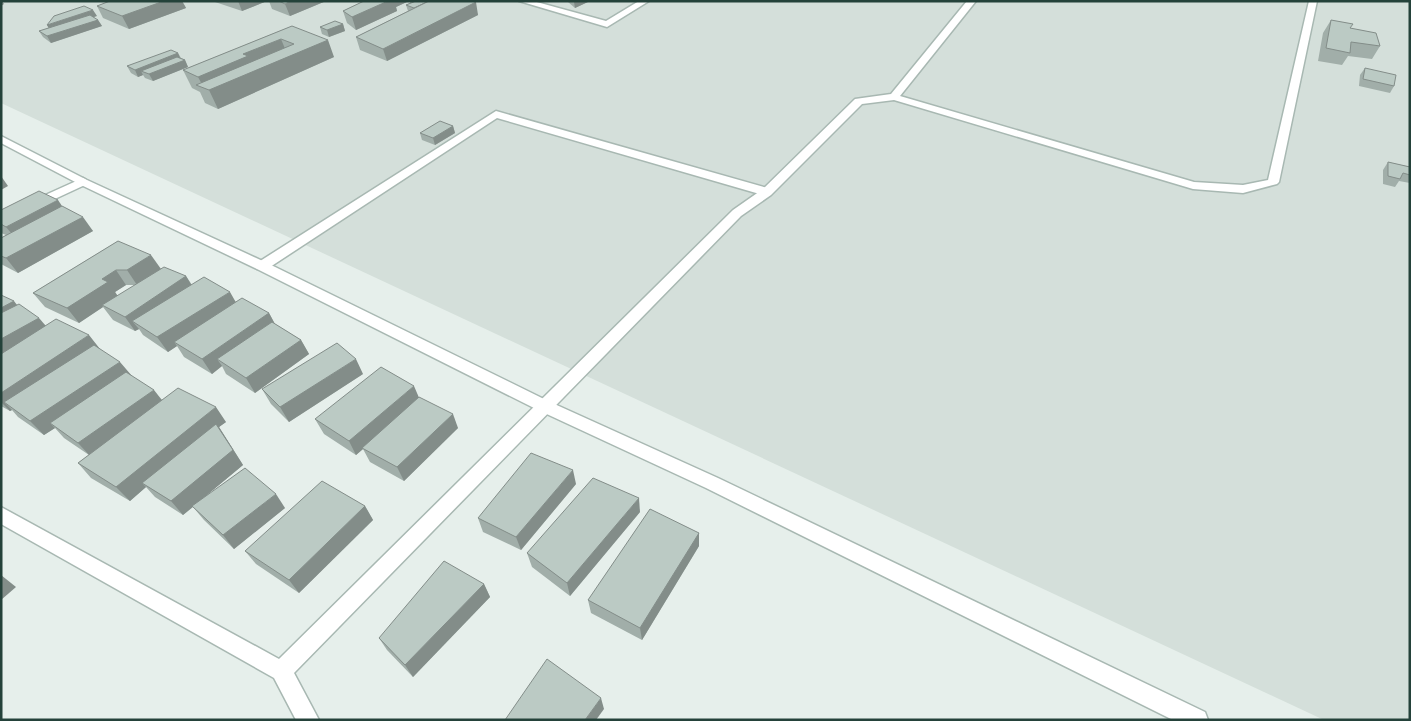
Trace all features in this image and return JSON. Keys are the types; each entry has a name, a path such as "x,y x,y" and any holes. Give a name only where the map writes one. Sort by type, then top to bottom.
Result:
{"street":[{"path":"523,1 607,24 645,1"},
{"path":"894,97 972,1"},
{"path":"281,671 737,213 767,192 859,102 894,97 1193,185 1243,189 1273,182 1313,1"},
{"path":"262,266 496,114 767,192"},
{"path":"1,139 83,182 262,266 544,406 712,483 1197,720"},
{"path":"1,220 83,182"},
{"path":"1,515 281,671 308,720"}],"shaded area":[{"path":"1,1 1410,1 1410,720 1324,720 1,103"}],"building":[{"path":"110,1 164,1 122,16 97,6"},
{"path":"279,1 291,1 285,4"},
{"path":"364,1 388,1 352,17 343,11"},
{"path":"416,1 429,1 414,8 406,5"},
{"path":"429,1 476,2 383,49 356,37"},
{"path":"84,6 93,10 47,25 54,16"},
{"path":"90,15 98,20 47,36 39,31"},
{"path":"1331,20 1353,24 1350,28 1376,33 1380,46 1351,42 1350,53 1326,48"},
{"path":"335,21 343,24 327,30 320,27"},
{"path":"292,26 328,40 209,90 196,85 294,44 281,39 243,54 248,56 198,77 183,70"},
{"path":"171,50 178,53 135,70 127,66"},
{"path":"177,57 185,60 149,74 141,71"},
{"path":"1365,68 1396,75 1394,86 1363,79"},
{"path":"440,121 453,126 433,138 420,133"},
{"path":"1388,162 1410,167 1410,175 1403,173 1400,179 1388,176"},
{"path":"39,191 58,200 6,227 1,224 1,210"},
{"path":"62,206 83,217 6,258 1,256 1,238"},
{"path":"118,241 151,255 127,270 116,270 102,279 108,282 67,308 33,293"},
{"path":"164,267 186,276 125,317 102,305"},
{"path":"204,277 230,292 157,337 132,321"},
{"path":"1,295 14,301 1,308"},
{"path":"242,298 269,313 202,359 174,342"},
{"path":"19,304 39,318 1,339 1,313"},
{"path":"56,319 89,335 1,393 1,354"},
{"path":"272,322 301,340 246,378 217,359"},
{"path":"337,343 356,359 280,407 262,389"},
{"path":"94,345 120,362 30,421 4,402"},
{"path":"381,367 414,386 349,441 315,419"},
{"path":"126,372 154,390 78,443 50,423"},
{"path":"178,388 216,407 116,487 78,463"},
{"path":"419,397 453,414 397,467 362,448"},
{"path":"216,424 233,450 171,501 142,483"},
{"path":"531,453 573,470 516,537 478,518"},
{"path":"245,468 276,494 223,535 192,506"},
{"path":"593,478 639,498 567,583 527,553"},
{"path":"322,481 365,506 289,580 245,551"},
{"path":"650,509 699,533 640,628 588,600"},
{"path":"444,561 484,584 405,665 379,638"},
{"path":"547,659 601,698 585,720 505,720"}]}
